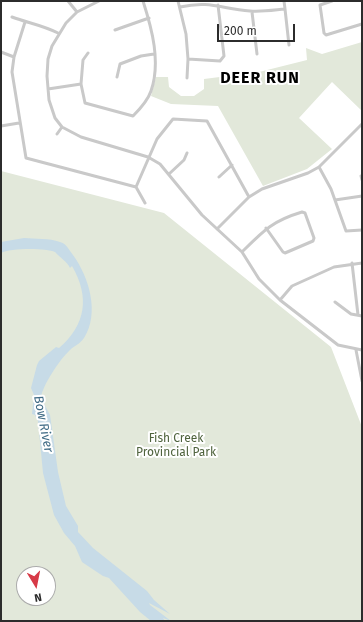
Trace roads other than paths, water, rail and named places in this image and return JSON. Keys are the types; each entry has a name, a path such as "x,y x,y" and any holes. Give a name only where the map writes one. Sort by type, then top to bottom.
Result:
{"street":[{"path":"68,1 77,12"},
{"path":"100,1 77,12 58,33 48,59 49,100 55,118 62,127 81,137 148,157 160,164 202,215 242,252 259,279 280,300 338,345 356,350 362,350"},
{"path":"88,53 83,60 81,84 85,103 133,116 151,91 155,70 153,36 143,1"},
{"path":"178,1 186,34 188,59 187,78"},
{"path":"284,1 289,45"},
{"path":"332,1 320,5 324,33 326,35 362,24"},
{"path":"180,7 195,3 252,12 285,9"},
{"path":"188,59 220,60 224,56 218,6"},
{"path":"252,12 257,54"},
{"path":"12,17 25,22 42,25 58,33"},
{"path":"115,30 149,18"},
{"path":"25,22 14,57 12,72 19,124 26,158 136,187 146,203"},
{"path":"1,52 14,57"},
{"path":"117,77 120,64 141,56 154,54"},
{"path":"48,89 81,84"},
{"path":"136,187 157,139 173,119 207,121 250,197"},
{"path":"1,126 19,124"},
{"path":"217,229 250,197 262,189 308,173 319,167 361,126"},
{"path":"57,134 62,127"},
{"path":"169,174 184,160 186,153"},
{"path":"219,176 232,165"},
{"path":"319,167 327,180 346,231 362,230"},
{"path":"361,176 362,180"},
{"path":"335,200 362,196"},
{"path":"242,252 266,228 274,222 302,212 305,213 314,238 285,253 266,228"},
{"path":"280,300 292,286 334,267 362,262"},
{"path":"334,302 351,314 360,316 352,263"},
{"path":"356,350 362,381"}],"water":[{"name":"Bow River","path":"24,238 51,240 64,244 69,249 79,264 88,284 92,307 89,328 84,338 66,354 57,366 48,380 41,398 50,415 58,472 66,506 78,526 78,532 93,548 147,591 154,600 170,614 149,603 150,605 171,621 163,618 165,621 151,621 140,612 109,578 103,576 82,562 75,546 64,533 54,515 43,473 38,421 35,415 32,414 34,395 31,388 39,361 56,347 59,348 75,330 80,320 83,300 78,277 72,266 70,268 67,263 55,252 28,249 12,250 1,253 1,242"}],"district":[{"name":"DEER RUN","path":"260,79"}],"park label":[{"name":"Fish Creek Provincial Park","path":"176,446"}]}
